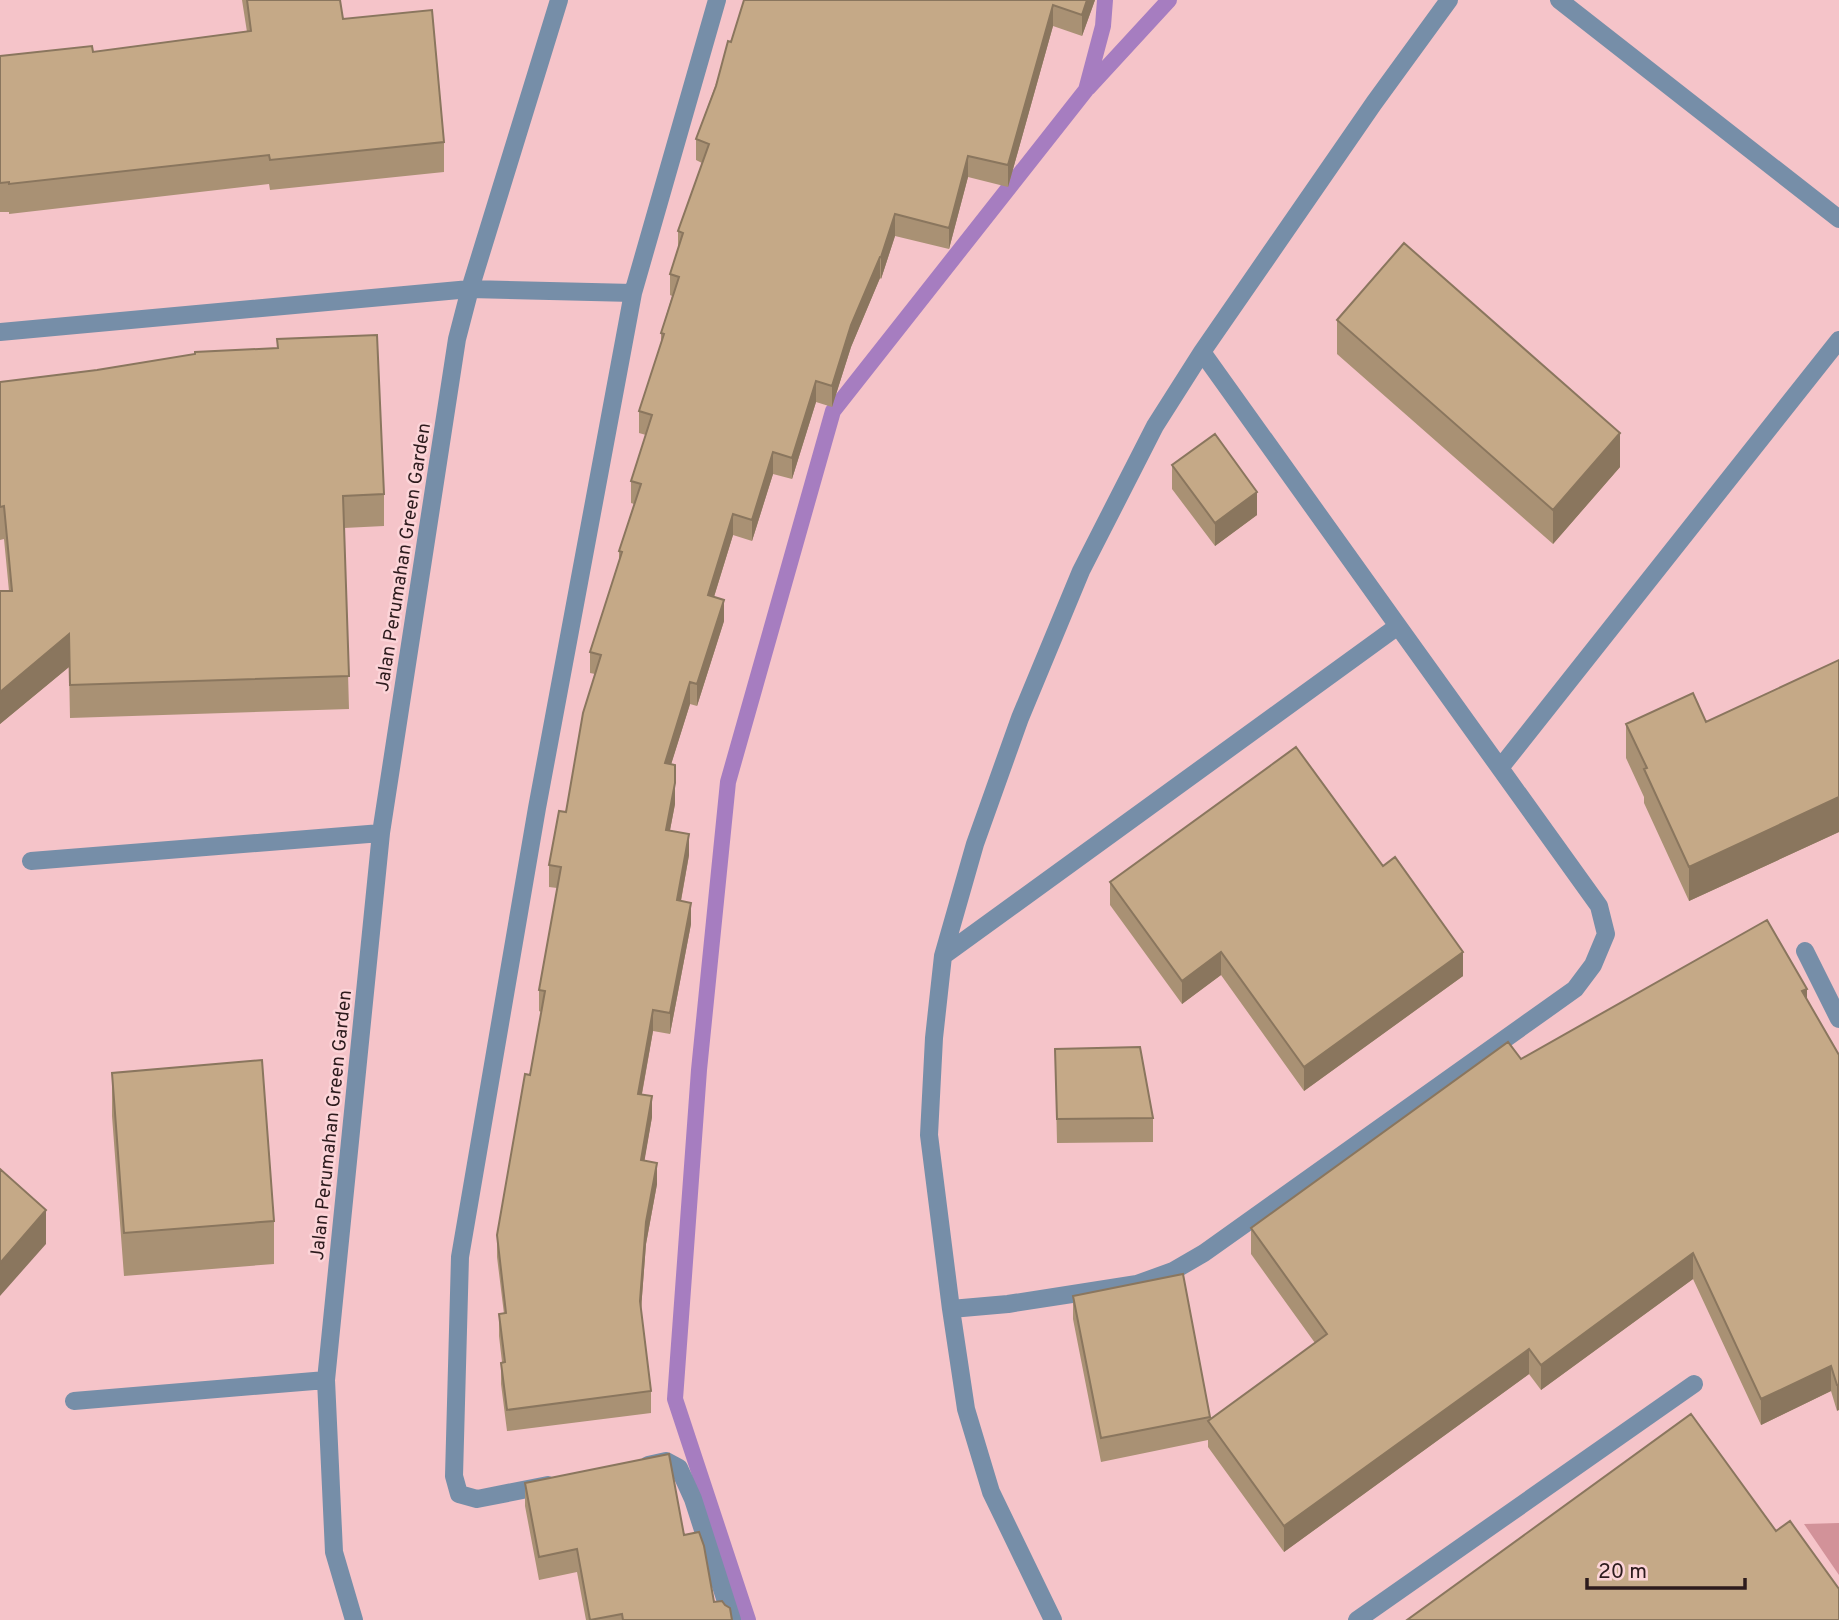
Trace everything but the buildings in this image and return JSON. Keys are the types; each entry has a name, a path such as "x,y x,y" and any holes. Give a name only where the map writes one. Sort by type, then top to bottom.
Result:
{"street":[{"name":"Jalan Perumahan Green Garden","path":"354,1620 334,1552 326,1380 381,833 455,353 470,289 559,0"},
{"path":"558,1483 477,1499 459,1494 454,1476 460,1257 539,794 633,293 717,0"},
{"path":"1053,1620 991,1492 966,1409 929,1135 934,1038 943,956 979,832 1020,718 1081,571 1155,426 1202,352 1374,103 1449,0"},
{"path":"1559,0 1839,219"},
{"path":"0,332 470,289 633,293"},
{"path":"1500,768 1839,340"},
{"path":"951,1309 1008,1304 1137,1284 1172,1271 1204,1253 1575,989 1593,965 1606,934 1599,906 1202,352"},
{"path":"943,956 1398,626"},
{"path":"31,861 381,833"},
{"path":"1805,951 1839,1019"},
{"path":"74,1401 326,1380"},
{"path":"1357,1620 1694,1384"},
{"path":"626,1469 666,1461 680,1468 693,1499 732,1620"}],"shaded area":[{"path":"1839,1523 1839,1575 1804,1524"}],"waterway":[{"path":"748,1620 675,1399 699,1070 728,782 833,411 1086,90 1103,26 1105,0"},
{"path":"1088,88 1169,0"}]}
